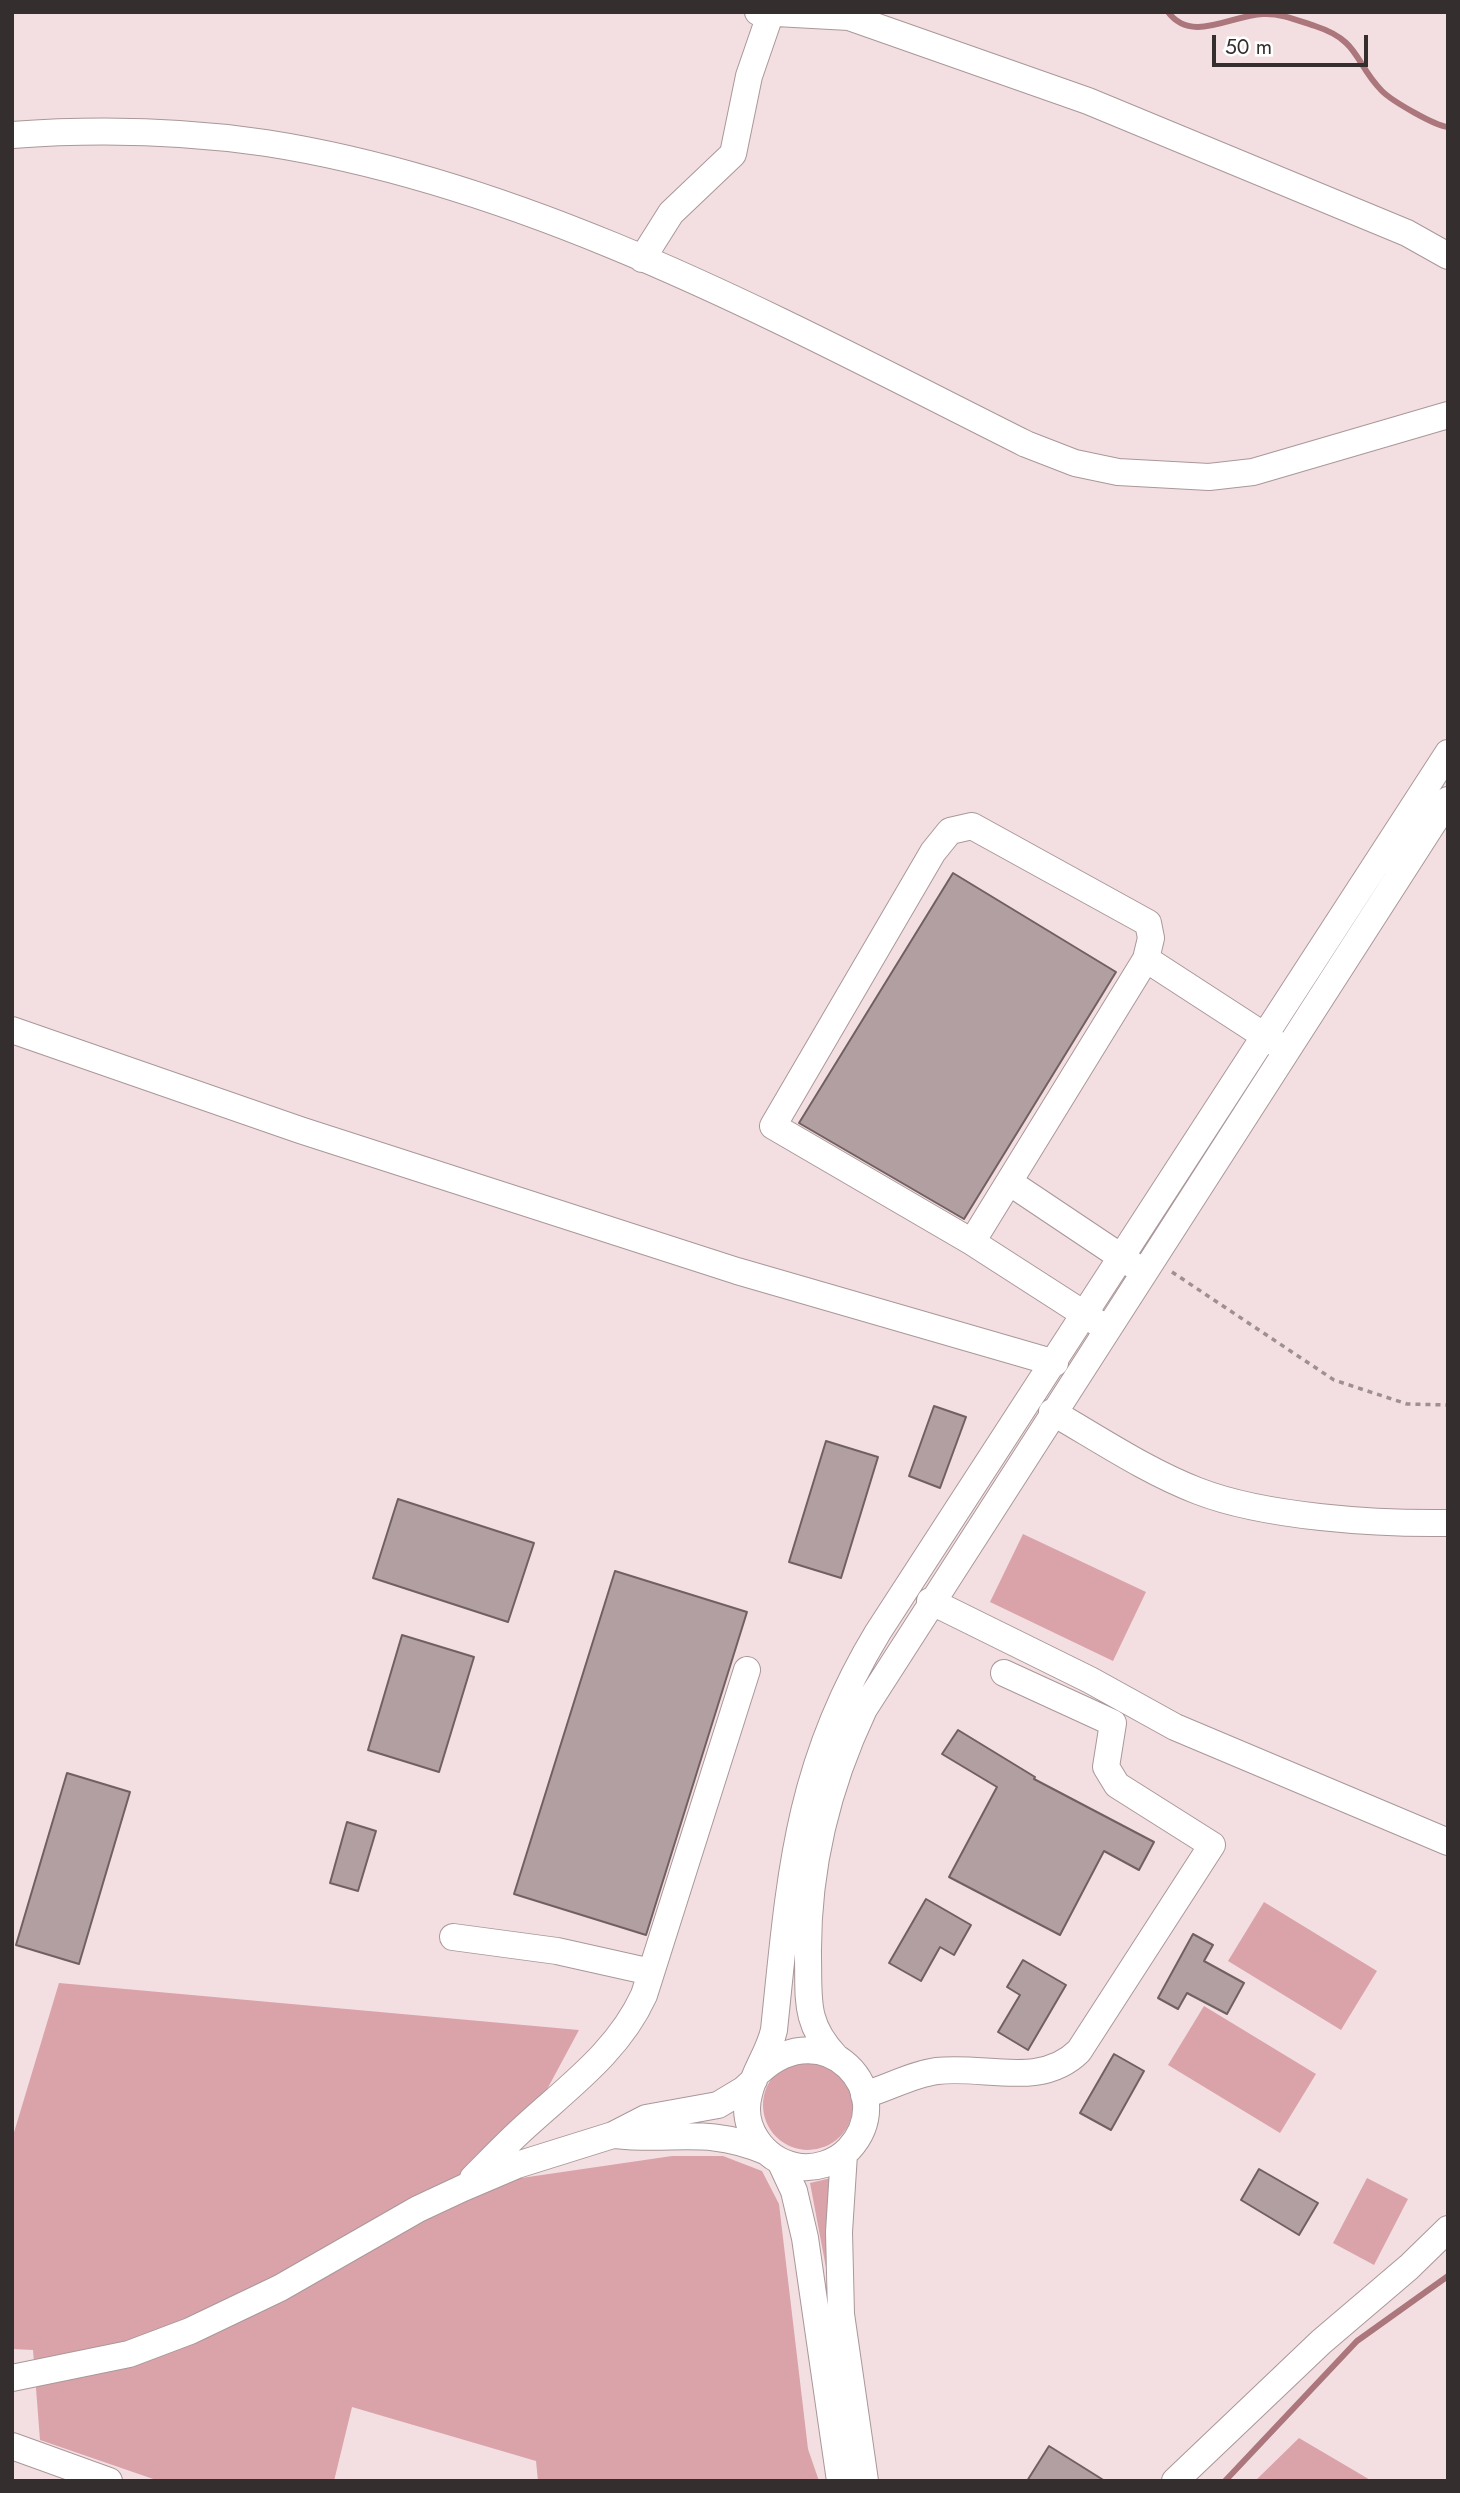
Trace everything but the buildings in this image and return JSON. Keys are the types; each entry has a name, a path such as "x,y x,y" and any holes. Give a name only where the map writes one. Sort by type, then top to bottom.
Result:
{"street":[{"path":"642,259 671,213 733,154 764,14 849,17 1088,101 1407,233 1448,256"},
{"path":"12,135 113,133 265,143 420,179 526,213 642,259 743,303 1026,444 1075,463 1118,472 1209,477 1253,472 1448,415"},
{"path":"840,2481 805,2238 794,2191 773,2156 749,2125 748,2095 774,2030 799,1825 832,1720 878,1632 1055,1363 1096,1322 1139,1262 1275,1044 1442,791 1448,752"},
{"path":"972,1242 1146,959 1151,938 1148,923 972,826 950,831 933,852 773,1126 972,1242 1096,1322"},
{"path":"1146,959 1275,1044"},
{"path":"12,1030 300,1130 737,1271 1055,1363"},
{"path":"1009,1182 1139,1262"},
{"path":"613,2135 702,2134 745,2143 797,2166 814,2167 844,2154 863,2127 864,2095 858,2079 816,2032 808,2005 808,1908 818,1838 838,1769 864,1709 1052,1412 1096,1322"},
{"path":"1052,1412 1170,1478 1230,1502 1365,1520 1448,1523"},
{"path":"930,1601 1079,1674 1175,1727 1448,1842"},
{"path":"463,2188 524,2127 597,2063 632,2021 651,1972 747,1670"},
{"path":"864,2095 934,2071 969,2069 1038,2073 1069,2061 1079,2051 1212,1845 1117,1785 1106,1767 1113,1723 1004,1673"},
{"path":"453,1937 557,1951 651,1972"},
{"path":"12,2378 129,2354 190,2331 280,2288 418,2208 463,2188 517,2165 613,2135 646,2118 718,2105 786,2052 803,2049 835,2056"},
{"path":"844,2154 839,2232 841,2314 865,2481"},
{"path":"1175,2481 1321,2342 1409,2267 1448,2228"},
{"path":"12,2446 109,2481"}],"path":[{"path":"1139,1262 1334,1380 1407,1405 1448,1405"}],"shaded area":[{"path":"1023,1534 1146,1592 1113,1661 990,1602"},
{"path":"1264,1902 1377,1971 1341,2030 1228,1961"},
{"path":"59,1983 579,2030 530,2121 487,2183 672,2156 723,2156 762,2171 779,2204 808,2449 819,2481 538,2481 536,2461 352,2407 334,2481 159,2481 40,2440 33,2350 12,2349 12,2139"},
{"path":"1204,2006 1316,2074 1280,2133 1168,2065"},
{"path":"799,2060 817,2060 833,2067 846,2080 853,2096 853,2114 846,2130 833,2143 817,2150 799,2150 783,2143 770,2130 763,2114 763,2096 770,2080 783,2067"},
{"path":"831,2178 827,2273 810,2183"},
{"path":"1367,2178 1408,2199 1374,2265 1333,2243"},
{"path":"1299,2438 1372,2481 1255,2481"}],"waterway":[{"path":"1168,12 1188,26 1200,27 1270,14 1330,32 1349,46 1382,91 1424,118 1448,127"},
{"path":"1225,2481 1357,2341 1448,2276"}]}
